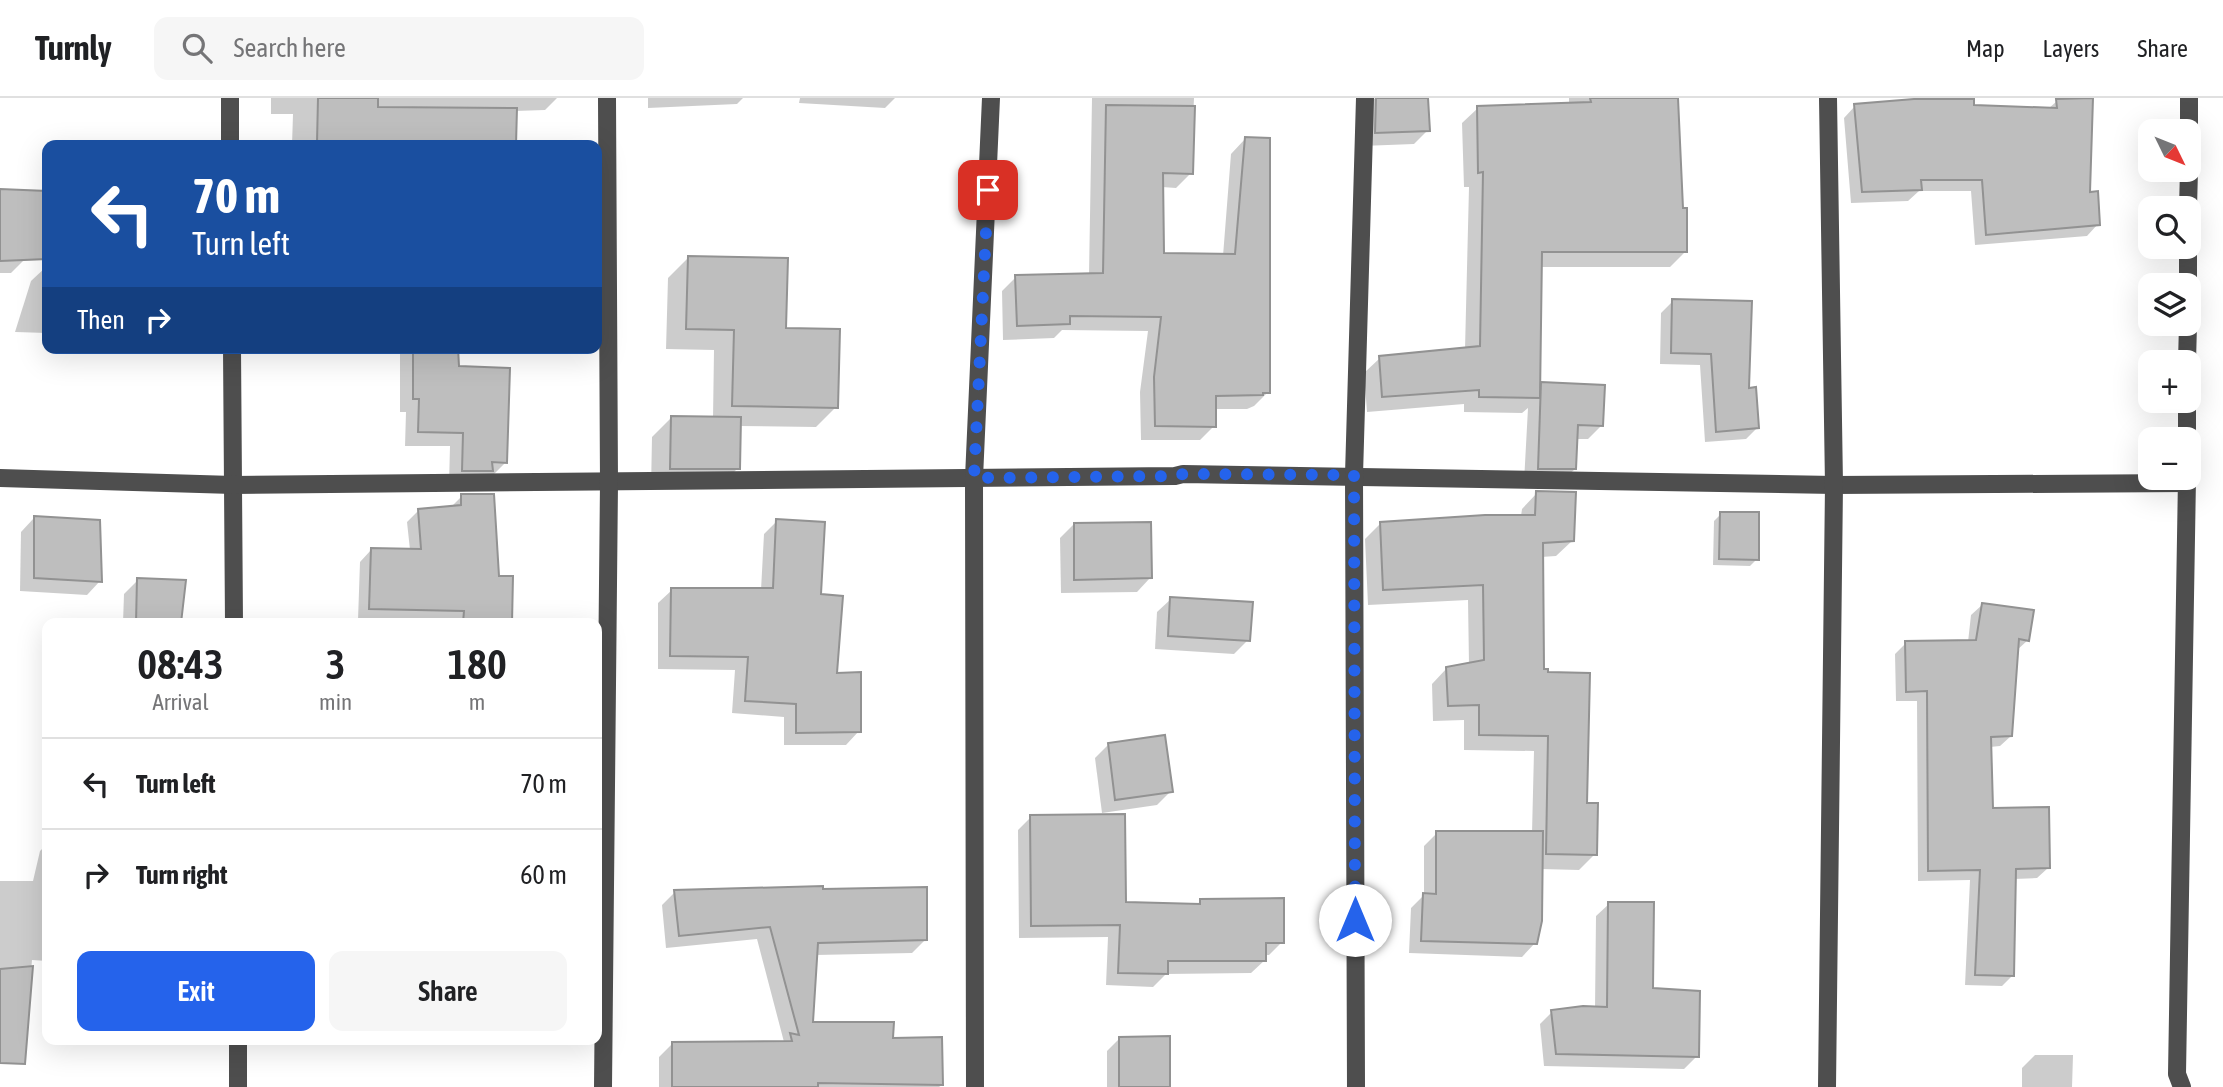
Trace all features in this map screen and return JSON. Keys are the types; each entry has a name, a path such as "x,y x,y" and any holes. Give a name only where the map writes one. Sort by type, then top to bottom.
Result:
{"street":[{"path":"230,98 230,140"},
{"path":"603,1087 609,483 607,98"},
{"path":"975,1087 974,478 991,98"},
{"path":"1356,1087 1354,475 1365,98"},
{"path":"1827,1087 1834,485 1828,98"},
{"path":"2189,98 2189,119"},
{"path":"232,354 234,618"},
{"path":"0,478 233,485 609,483 1183,474 1834,485 2138,481"},
{"path":"2182,1087 2177,1074 2187,490"},
{"path":"238,1045 238,1087"}],"building":[{"path":"318,98 378,98 378,107 517,108 516,140 317,140"},
{"path":"1376,98 1428,98 1430,131 1375,133"},
{"path":"1590,98 1678,98 1683,208 1687,208 1687,252 1542,252 1540,398 1479,397 1479,390 1382,397 1379,356 1480,346 1483,172 1478,173 1477,106 1591,102"},
{"path":"2093,98 2090,192 2098,191 2100,225 1986,235 1982,180 1921,180 1922,190 1862,192 1854,104 1914,99 1974,99 1974,105 2057,108 2056,99"},
{"path":"1106,105 1195,106 1193,174 1163,173 1164,253 1235,254 1245,137 1270,138 1270,393 1216,396 1216,427 1155,426 1154,377 1161,317 1070,316 1070,324 1017,326 1015,275 1103,273"},
{"path":"0,189 42,191 42,259 0,261"},
{"path":"688,256 788,258 786,328 840,329 838,408 732,406 734,330 686,329"},
{"path":"1672,299 1752,301 1749,388 1756,387 1759,428 1716,432 1711,354 1671,353"},
{"path":"413,354 458,354 459,366 510,368 507,463 492,462 493,471 462,471 463,433 418,432 419,399 413,399"},
{"path":"1541,382 1605,385 1603,426 1578,425 1576,469 1538,469"},
{"path":"671,416 741,417 740,469 670,469"},
{"path":"1536,491 1576,492 1574,541 1543,543 1544,669 1548,669 1548,672 1590,673 1587,803 1598,803 1597,855 1546,854 1548,736 1479,735 1479,705 1448,706 1446,667 1484,660 1483,585 1383,590 1380,522 1485,515 1535,515"},
{"path":"461,494 494,494 499,576 513,576 512,618 463,618 464,611 369,609 371,548 421,549 418,509 461,505"},
{"path":"1720,512 1759,512 1759,560 1719,559"},
{"path":"34,516 100,520 102,582 34,578"},
{"path":"776,519 825,522 821,594 843,596 837,673 861,672 861,732 796,733 796,704 745,701 748,657 670,656 671,588 773,588"},
{"path":"1151,522 1152,578 1074,580 1074,523"},
{"path":"137,578 186,580 182,618 136,618"},
{"path":"1170,597 1253,602 1250,641 1168,636"},
{"path":"1982,603 2034,610 2029,641 2019,639 2012,736 1991,737 1993,808 2049,807 2050,868 2016,869 2014,976 1975,975 1980,870 1928,871 1927,691 1906,692 1905,641 1976,640"},
{"path":"1165,735 1173,792 1115,800 1108,743"},
{"path":"1125,814 1126,902 1200,904 1200,899 1284,898 1284,943 1266,943 1266,961 1168,961 1168,974 1118,973 1120,925 1031,926 1030,815"},
{"path":"1436,831 1543,831 1542,921 1537,944 1421,941 1423,893 1436,894"},
{"path":"823,886 823,889 927,887 927,940 818,943 813,1022 894,1022 893,1038 942,1037 943,1085 818,1083 818,1087 672,1087 672,1042 792,1041 790,1033 799,1035 770,927 679,936 674,890"},
{"path":"1608,902 1654,902 1653,988 1700,991 1699,1057 1556,1054 1551,1010 1583,1006 1607,1007"},
{"path":"33,966 25,1064 0,1063 0,969"},
{"path":"1170,1036 1170,1087 1119,1087 1119,1037"}],"route":[{"path":"988,190 974,478 1183,474 1354,475 1355,920"}]}
